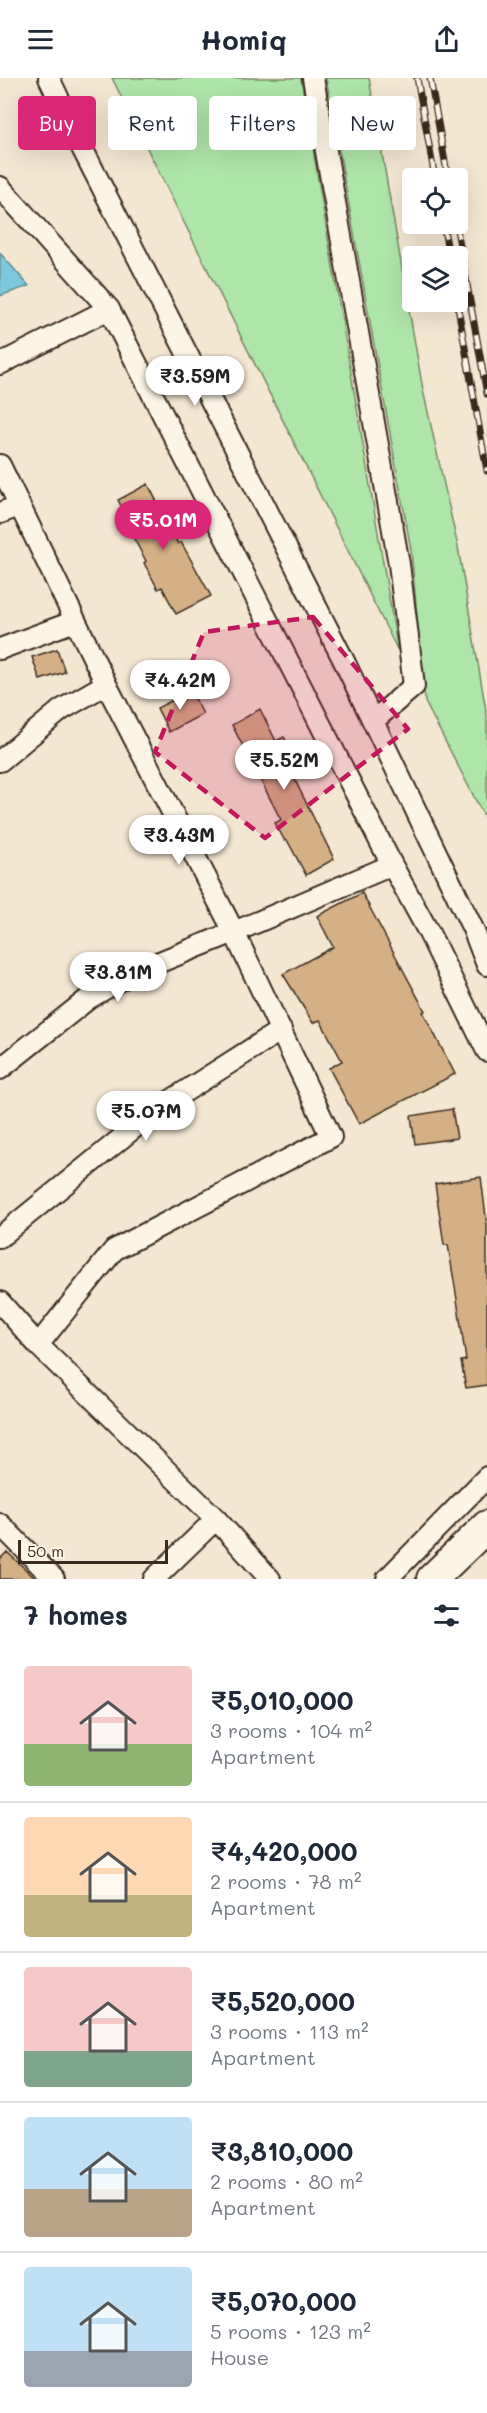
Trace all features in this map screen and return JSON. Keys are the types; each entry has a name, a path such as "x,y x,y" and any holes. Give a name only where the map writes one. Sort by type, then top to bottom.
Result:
{"main road":[{"path":"432,1579 487,1526"}],"street":[{"path":"49,78 373,721 473,929 487,965"},
{"path":"313,78 397,552 414,686 373,721"},
{"path":"0,187 109,309 392,865 429,931 487,1052"},
{"path":"0,364 109,309"},
{"path":"0,465 106,684 234,932 331,1137 114,1250 38,1345"},
{"path":"0,513 19,506"},
{"path":"0,649 75,621"},
{"path":"0,761 61,710 106,684"},
{"path":"0,1069 88,999 121,979 392,865"},
{"path":"0,1237 156,1110 281,1030"},
{"path":"0,1302 38,1345 216,1520 270,1579"},
{"path":"387,1579 487,1477"},
{"path":"154,1579 216,1520"},
{"path":"0,1524 54,1579"}],"highlighted area":[{"path":"313,617 408,729 265,838 155,752 204,632"}],"green space":[{"path":"112,78 301,78 304,96 209,96 209,150 313,150 398,651 148,150 197,150 197,96 121,96"},
{"path":"326,78 369,78 372,96 329,96"},
{"path":"339,150 381,150 402,269 402,312 410,312 423,390 458,547 487,716 487,822 425,702 411,550"}],"water":[{"path":"0,253 29,286 0,296"}],"building":[{"path":"148,484 178,544 181,542 211,596 176,614 162,587 158,589 144,563 146,561 132,535 136,533 118,500"},
{"path":"57,649 65,672 40,680 32,657"},
{"path":"191,691 203,714 169,732 157,708"},
{"path":"260,709 276,741 284,737 297,761 288,766 334,859 306,875 275,823 281,820 232,725"},
{"path":"362,893 425,1011 423,1012 455,1074 359,1124 329,1068 342,1061 320,1020 313,1023 283,974 333,947 317,916"},
{"path":"452,1109 457,1138 415,1144 411,1116"},
{"path":"481,1177 487,1225 487,1385 466,1388 461,1361 466,1360 456,1293 448,1245 444,1245 435,1184"},
{"path":"7,1552 36,1579 0,1579 0,1559"}],"railway":[{"path":"417,78 433,168"},
{"path":"430,78 446,168"},
{"path":"445,234 447,246"},
{"path":"458,234 487,394"},
{"path":"459,312 487,471"}]}
